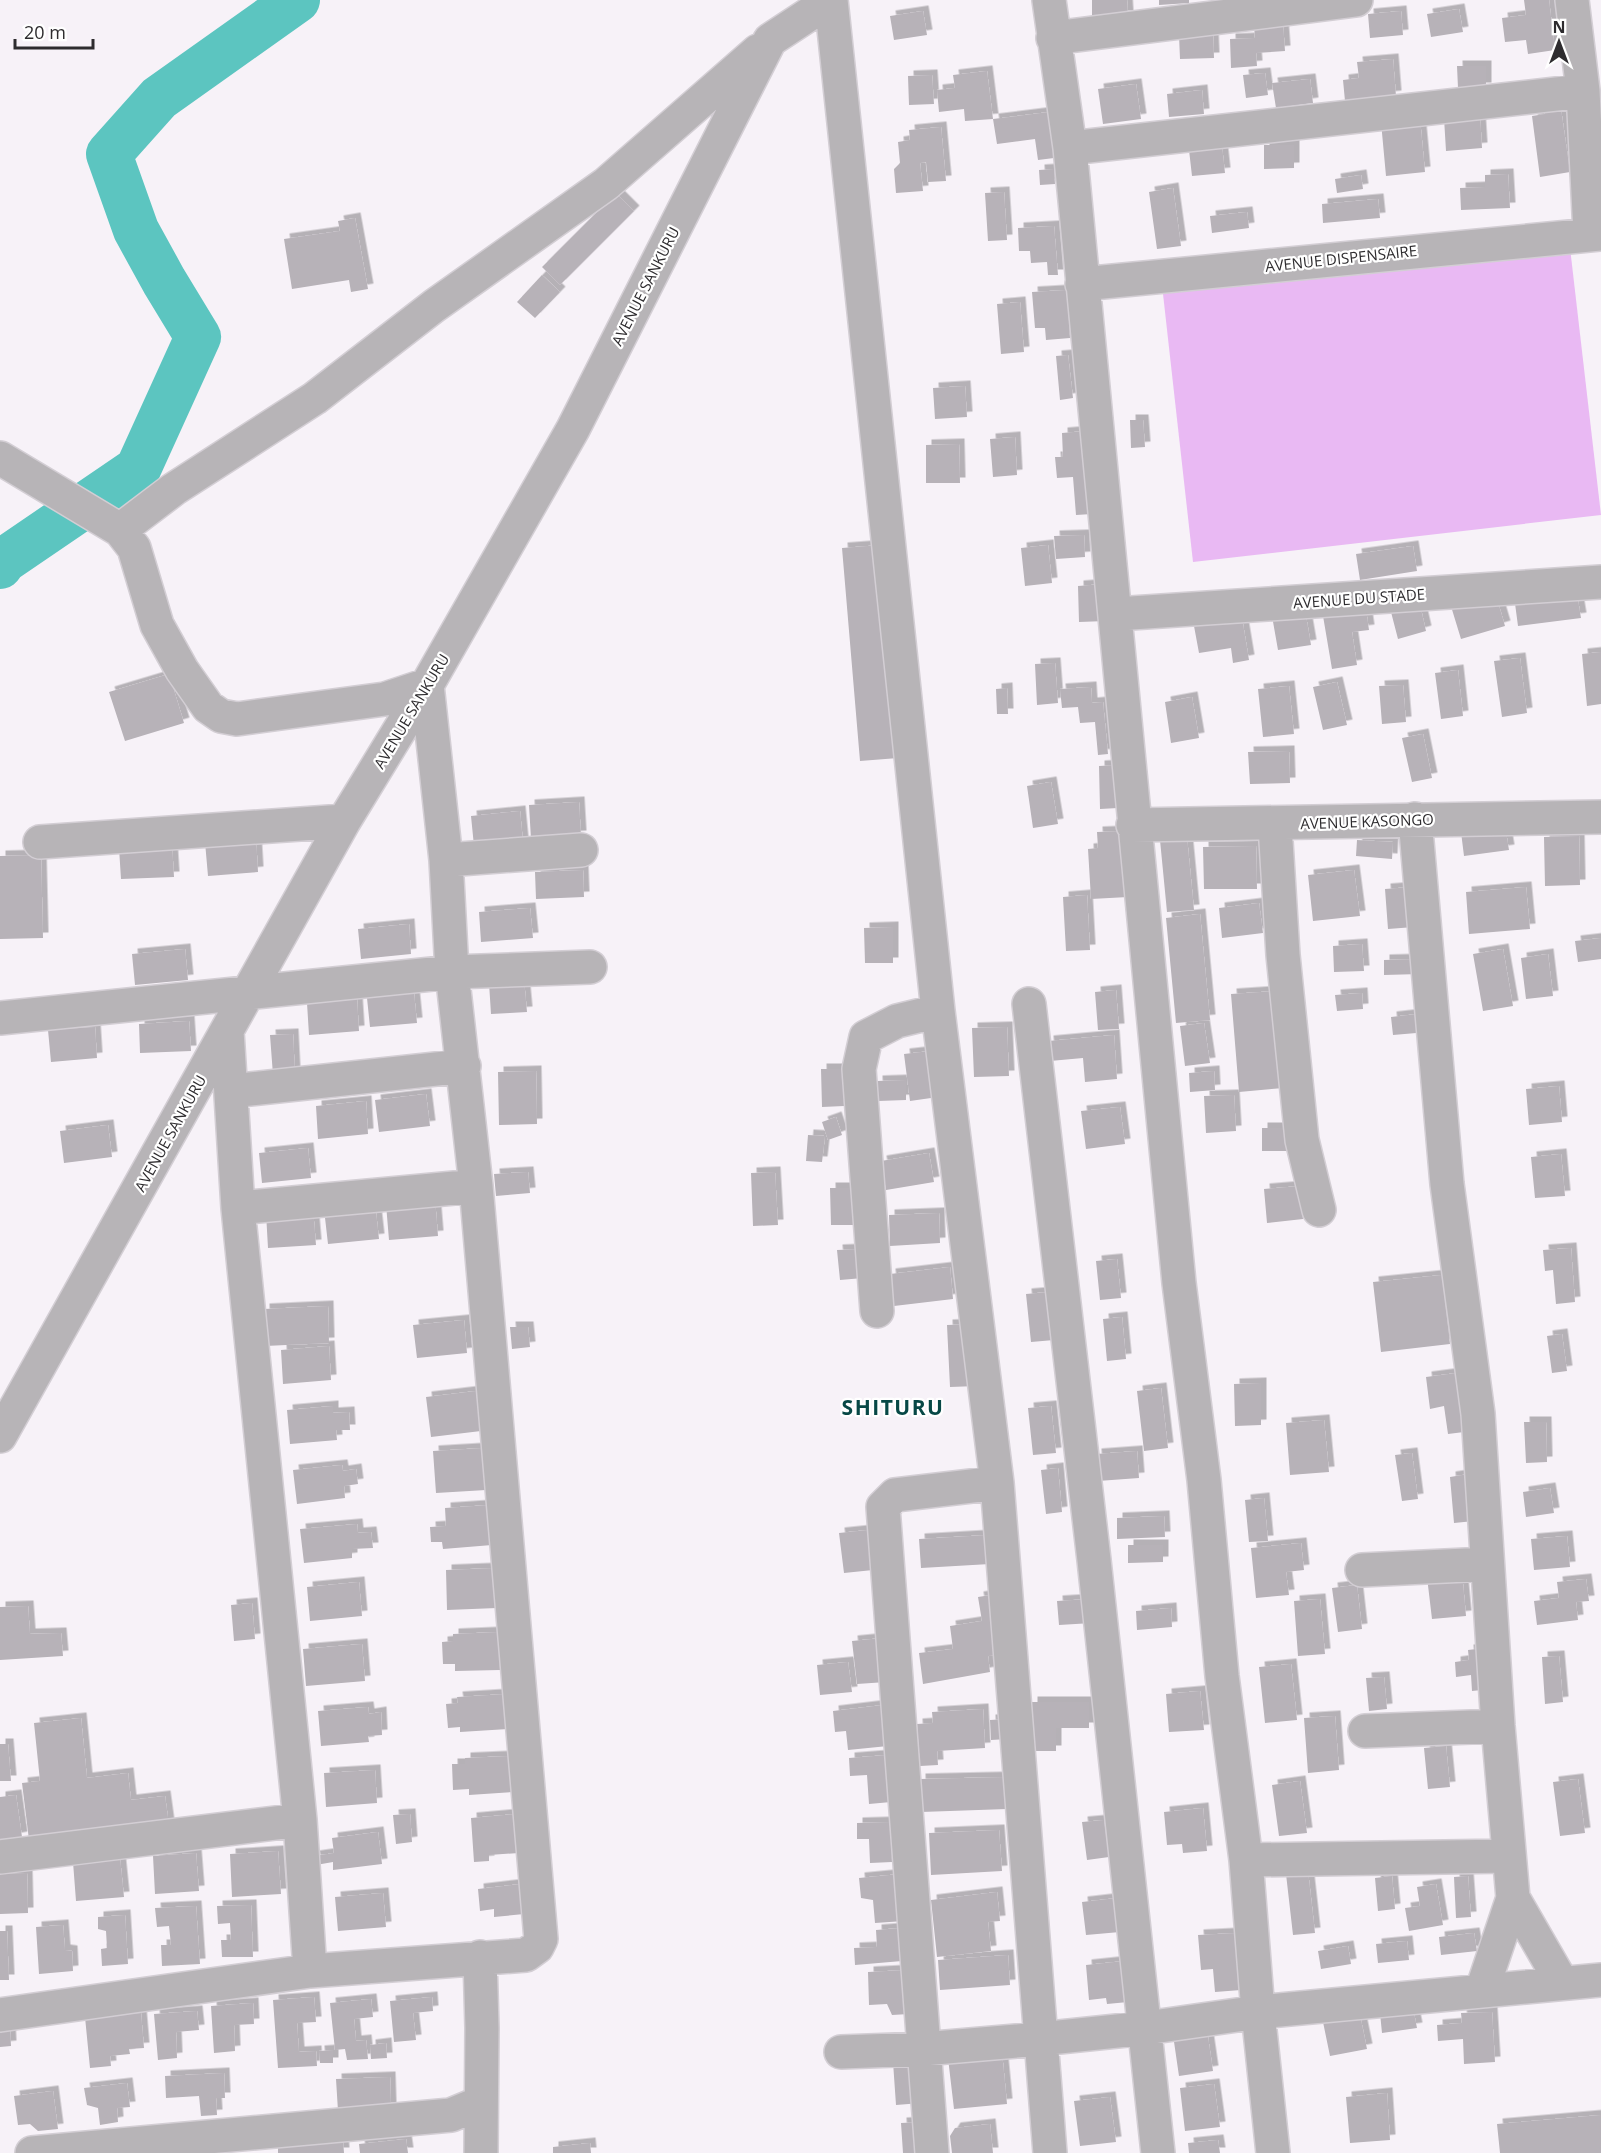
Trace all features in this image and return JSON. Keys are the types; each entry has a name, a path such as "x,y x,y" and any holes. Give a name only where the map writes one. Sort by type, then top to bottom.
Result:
{"street":[{"name":"AVENUE SANKURU","path":"0,1436 344,821 427,685 573,429 770,40 831,0"},
{"path":"831,0 938,1011 997,1483 1050,2153"},
{"path":"1049,0 1070,148 1116,614 1133,825 1179,1283 1204,1480 1222,1676 1246,1860 1258,2012 1273,2153"},
{"path":"1053,38 1356,0"},
{"path":"1572,0 1596,234"},
{"path":"120,530 174,489 315,398 434,306 606,184 770,40"},
{"path":"1070,148 1583,91"},
{"name":"AVENUE DISPENSAIRE","path":"1082,284 1596,234"},
{"path":"0,458 120,530 134,548 157,625 193,687 208,707 221,716 237,719 385,699 427,685 446,860 452,972 476,1186 540,1939 537,1947 526,1955 310,1971 0,2014"},
{"name":"AVENUE DU STADE","path":"1116,614 1601,582"},
{"name":"AVENUE KASONGO","path":"1133,825 1275,825 1415,819 1601,817"},
{"path":"1415,819 1447,1184 1478,1414 1498,1726 1513,1898 1562,1983"},
{"path":"40,842 344,821"},
{"path":"1275,825 1283,955 1302,1140 1318,1210"},
{"path":"446,860 582,849"},
{"path":"0,1018 452,972 590,967"},
{"path":"1029,1004 1146,2028 1158,2153"},
{"path":"877,1311 859,1069 866,1037 897,1021 938,1011"},
{"path":"227,1031 238,1208 300,1821 310,1971"},
{"path":"231,1091 464,1066"},
{"path":"238,1208 476,1186"},
{"path":"932,2153 883,1507 895,1495 997,1483"},
{"path":"1362,1570 1487,1564"},
{"path":"1365,1731 1498,1726"},
{"path":"0,1857 300,1821"},
{"path":"1246,1860 1508,1856"},
{"path":"1482,1990 1513,1898"},
{"path":"480,1957 481,2153"},
{"path":"841,2052 923,2049 1040,2039 1146,2028 1258,2012 1601,1980"},
{"path":"32,2153 451,2115 480,2103"}],"shaded area":[{"path":"1569,239 1601,515 1193,562 1162,285"}],"building":[{"path":"1092,0 1127,0 1128,16 1092,17"},
{"path":"1159,0 1189,0 1189,3 1159,5"},
{"path":"1524,0 1549,0 1555,50 1528,54 1526,40 1505,42 1502,18 1526,15"},
{"path":"1459,9 1463,32 1431,37 1427,14"},
{"path":"923,11 927,35 894,40 890,16"},
{"path":"1401,11 1403,35 1370,38 1368,14"},
{"path":"1283,24 1285,51 1256,53 1257,66 1231,68 1230,39 1255,38 1254,26"},
{"path":"1213,33 1214,58 1180,59 1179,35"},
{"path":"1393,59 1396,96 1345,101 1343,80 1359,78 1357,62"},
{"path":"1457,66 1486,66 1486,88 1458,88"},
{"path":"987,71 993,119 965,121 964,109 939,112 937,90 955,88 953,75"},
{"path":"1265,73 1268,95 1246,98 1243,75"},
{"path":"932,75 934,104 909,105 908,76"},
{"path":"1310,79 1313,103 1276,108 1272,83"},
{"path":"1136,84 1141,119 1103,124 1098,89"},
{"path":"1202,90 1204,114 1169,117 1167,94"},
{"path":"1560,102 1570,172 1540,177 1532,116 1545,114 1544,104"},
{"path":"1057,111 1062,157 1038,160 1035,139 997,144 993,119"},
{"path":"1480,116 1482,148 1446,151 1444,118"},
{"path":"1420,119 1425,172 1386,176 1381,122"},
{"path":"941,127 946,181 928,182 926,162 920,163 923,191 896,193 894,169 900,163 898,142 910,140 909,130"},
{"path":"1264,145 1294,145 1294,168 1264,169"},
{"path":"1222,146 1225,173 1192,176 1189,150"},
{"path":"1054,169 1055,184 1040,185 1039,170"},
{"path":"1508,174 1510,208 1461,210 1460,188 1485,187 1485,175"},
{"path":"1361,175 1363,189 1337,193 1335,179"},
{"path":"1173,188 1181,246 1157,249 1149,192"},
{"path":"1004,192 1007,240 988,241 985,193"},
{"path":"616,193 634,211 560,285 542,267"},
{"path":"1378,199 1380,218 1323,223 1322,204"},
{"path":"1247,212 1249,228 1212,233 1210,216"},
{"path":"355,218 368,289 351,292 349,280 292,289 284,239 340,231 338,221"},
{"path":"1054,226 1058,275 1048,275 1047,262 1031,263 1030,251 1019,251 1018,228"},
{"path":"542,275 560,292 535,318 517,302"},
{"path":"1067,290 1070,338 1046,340 1045,328 1035,328 1032,292"},
{"path":"1020,302 1024,352 1001,354 997,304"},
{"path":"1068,355 1073,398 1060,400 1056,356"},
{"path":"965,386 967,417 935,419 933,388"},
{"path":"1130,420 1143,420 1145,447 1131,448"},
{"path":"1086,431 1092,514 1076,515 1073,477 1057,478 1055,457 1063,457 1062,433"},
{"path":"1015,437 1017,475 993,477 990,439"},
{"path":"959,444 960,483 926,483 926,445"},
{"path":"1084,535 1085,557 1056,559 1054,536"},
{"path":"881,545 898,758 860,761 842,548"},
{"path":"1048,545 1052,583 1025,586 1021,548"},
{"path":"1413,546 1417,571 1360,580 1356,554"},
{"path":"1104,584 1106,621 1079,622 1078,586"},
{"path":"1576,588 1581,618 1518,626 1514,596"},
{"path":"1494,589 1505,626 1461,639 1450,603"},
{"path":"1365,603 1369,630 1352,632 1357,665 1332,669 1322,610"},
{"path":"1420,605 1426,631 1398,639 1391,612"},
{"path":"1305,610 1311,645 1278,650 1272,616"},
{"path":"1242,618 1249,660 1233,663 1231,648 1199,653 1194,626"},
{"path":"1601,652 1601,704 1587,706 1582,654"},
{"path":"1520,658 1527,713 1502,717 1494,661"},
{"path":"1055,663 1058,703 1037,705 1035,664"},
{"path":"1458,670 1463,716 1441,719 1435,673"},
{"path":"169,674 184,723 125,741 109,692"},
{"path":"1337,682 1347,725 1323,730 1313,687"},
{"path":"1403,685 1406,722 1382,724 1379,686"},
{"path":"1289,686 1294,734 1263,737 1258,689"},
{"path":"1091,687 1092,703 1103,702 1108,754 1098,755 1095,722 1080,723 1078,707 1062,708 1060,689"},
{"path":"1007,688 1008,714 997,714 996,689"},
{"path":"1192,697 1199,738 1171,743 1165,702"},
{"path":"1423,734 1432,778 1412,782 1402,738"},
{"path":"1289,751 1290,783 1250,784 1248,752"},
{"path":"1117,765 1118,808 1100,809 1099,766"},
{"path":"1051,782 1058,824 1033,828 1027,786"},
{"path":"579,802 581,836 531,839 529,805"},
{"path":"520,811 523,842 474,846 471,816"},
{"path":"1505,826 1509,850 1464,856 1461,832"},
{"path":"1124,831 1128,897 1091,899 1088,849 1098,848 1097,832"},
{"path":"1579,836 1580,885 1545,886 1544,837"},
{"path":"1187,837 1194,910 1167,912 1160,840"},
{"path":"256,838 258,872 208,876 205,842"},
{"path":"1357,840 1393,842 1392,859 1356,856"},
{"path":"172,845 174,877 121,879 119,848"},
{"path":"1256,846 1257,889 1204,889 1203,847"},
{"path":"41,855 43,938 0,939 0,856"},
{"path":"583,870 584,897 536,899 535,872"},
{"path":"1354,870 1360,916 1313,921 1308,875"},
{"path":"1411,887 1414,927 1388,929 1385,889"},
{"path":"1526,887 1530,929 1469,934 1466,892"},
{"path":"1087,895 1090,950 1066,951 1063,897"},
{"path":"1259,903 1263,933 1222,938 1219,908"},
{"path":"530,908 533,938 481,942 479,912"},
{"path":"1200,914 1210,1020 1176,1023 1166,918"},
{"path":"409,924 411,954 361,959 358,929"},
{"path":"893,927 893,963 865,963 864,928"},
{"path":"1601,938 1601,959 1578,962 1575,941"},
{"path":"1362,944 1364,971 1334,972 1333,946"},
{"path":"185,949 188,980 135,985 132,954"},
{"path":"1503,949 1513,1006 1483,1011 1473,954"},
{"path":"1548,954 1553,996 1526,999 1521,958"},
{"path":"1420,959 1420,974 1384,975 1384,960"},
{"path":"524,980 527,1012 491,1014 489,983"},
{"path":"1116,990 1119,1029 1098,1030 1095,992"},
{"path":"1275,991 1283,1088 1239,1092 1231,994"},
{"path":"414,993 417,1023 370,1027 367,998"},
{"path":"1362,993 1363,1009 1337,1011 1335,995"},
{"path":"357,999 359,1031 309,1035 307,1003"},
{"path":"1426,1013 1428,1032 1393,1035 1391,1017"},
{"path":"189,1021 191,1051 140,1053 139,1024"},
{"path":"1204,1023 1210,1063 1185,1066 1180,1026"},
{"path":"95,1027 97,1058 51,1062 48,1030"},
{"path":"1007,1027 1009,1076 974,1077 972,1028"},
{"path":"293,1034 295,1074 273,1075 270,1035"},
{"path":"1114,1035 1117,1079 1085,1082 1083,1058 1050,1061 1048,1041"},
{"path":"939,1050 945,1096 910,1101 904,1054"},
{"path":"821,1069 843,1069 844,1106 822,1107"},
{"path":"536,1071 537,1124 499,1125 498,1072"},
{"path":"1214,1071 1215,1090 1190,1092 1189,1073"},
{"path":"906,1080 906,1100 878,1101 877,1081"},
{"path":"1559,1086 1562,1122 1529,1125 1526,1089"},
{"path":"426,1094 430,1126 379,1132 375,1100"},
{"path":"1234,1095 1236,1131 1206,1133 1204,1096"},
{"path":"366,1101 368,1134 318,1139 316,1106"},
{"path":"1120,1107 1125,1144 1086,1149 1081,1111"},
{"path":"836,1117 842,1135 828,1140 822,1122"},
{"path":"108,1125 112,1157 64,1163 60,1131"},
{"path":"1262,1128 1291,1128 1291,1151 1262,1151"},
{"path":"808,1135 825,1136 822,1162 806,1161"},
{"path":"308,1148 311,1178 262,1183 259,1153"},
{"path":"929,1153 934,1182 886,1190 881,1161"},
{"path":"1561,1154 1565,1196 1535,1198 1531,1157"},
{"path":"528,1172 530,1193 496,1196 494,1174"},
{"path":"775,1172 778,1225 753,1226 751,1173"},
{"path":"1300,1186 1303,1219 1267,1223 1264,1189"},
{"path":"830,1188 856,1188 857,1225 831,1225"},
{"path":"435,1199 438,1236 389,1240 386,1204"},
{"path":"375,1203 379,1239 328,1244 324,1209"},
{"path":"313,1209 316,1245 268,1248 266,1213"},
{"path":"939,1213 940,1243 890,1246 889,1215"},
{"path":"1571,1248 1575,1302 1556,1304 1553,1270 1545,1271 1543,1250"},
{"path":"861,1249 863,1278 840,1280 837,1250"},
{"path":"1117,1259 1121,1298 1100,1300 1096,1261"},
{"path":"950,1267 953,1299 894,1306 890,1274"},
{"path":"1442,1275 1450,1344 1381,1352 1373,1282"},
{"path":"1049,1292 1054,1340 1031,1342 1026,1294"},
{"path":"328,1306 329,1343 265,1346 264,1309"},
{"path":"1122,1317 1126,1359 1107,1361 1103,1319"},
{"path":"464,1320 467,1353 417,1358 413,1325"},
{"path":"974,1324 977,1386 950,1387 947,1325"},
{"path":"510,1327 528,1327 530,1347 512,1349"},
{"path":"1562,1334 1567,1371 1552,1373 1547,1336"},
{"path":"329,1346 331,1380 283,1384 281,1350"},
{"path":"1464,1372 1472,1431 1448,1434 1444,1406 1430,1409 1426,1377"},
{"path":"1261,1383 1261,1425 1235,1426 1234,1384"},
{"path":"1161,1388 1168,1448 1144,1451 1137,1391"},
{"path":"476,1391 481,1431 431,1437 426,1397"},
{"path":"333,1406 333,1413 349,1412 350,1430 336,1430 337,1440 290,1444 287,1410"},
{"path":"1051,1406 1056,1453 1033,1455 1028,1408"},
{"path":"1324,1420 1329,1472 1290,1475 1286,1423"},
{"path":"1524,1422 1546,1422 1547,1462 1526,1463"},
{"path":"483,1448 486,1490 436,1493 433,1451"},
{"path":"1137,1451 1139,1478 1098,1481 1096,1454"},
{"path":"1412,1453 1418,1499 1402,1501 1395,1455"},
{"path":"342,1465 343,1471 356,1469 358,1484 344,1486 345,1498 297,1504 293,1470"},
{"path":"1058,1468 1062,1512 1046,1514 1041,1470"},
{"path":"1469,1474 1474,1521 1454,1523 1450,1477"},
{"path":"1550,1488 1554,1513 1526,1517 1523,1492"},
{"path":"1264,1498 1268,1541 1249,1542 1245,1500"},
{"path":"489,1505 492,1545 443,1549 442,1542 431,1542 430,1527 446,1526 445,1508"},
{"path":"1164,1516 1165,1537 1117,1539 1117,1518"},
{"path":"357,1524 358,1533 371,1532 373,1548 352,1549 352,1558 304,1563 300,1529"},
{"path":"868,1530 873,1570 844,1573 839,1533"},
{"path":"988,1535 990,1564 921,1568 919,1539"},
{"path":"1567,1536 1570,1567 1534,1570 1531,1539"},
{"path":"1301,1543 1304,1570 1286,1572 1289,1595 1256,1598 1251,1548"},
{"path":"1128,1545 1163,1545 1163,1562 1128,1563"},
{"path":"495,1568 497,1608 447,1610 446,1570"},
{"path":"1462,1573 1466,1616 1432,1619 1427,1577"},
{"path":"1586,1579 1589,1601 1576,1602 1578,1620 1537,1625 1534,1601 1559,1598 1557,1582"},
{"path":"359,1582 362,1616 310,1621 307,1587"},
{"path":"1357,1585 1362,1629 1338,1632 1332,1588"},
{"path":"991,1595 997,1655 988,1656 990,1672 923,1684 919,1653 953,1649 950,1626 982,1621 978,1597"},
{"path":"1090,1599 1092,1623 1059,1625 1057,1601"},
{"path":"1320,1599 1325,1654 1298,1656 1294,1601"},
{"path":"252,1603 255,1639 234,1641 231,1605"},
{"path":"28,1606 30,1634 61,1633 63,1656 0,1660 0,1607"},
{"path":"1171,1608 1172,1627 1137,1630 1136,1611"},
{"path":"499,1632 500,1670 455,1671 455,1664 443,1664 442,1642 453,1641 453,1634"},
{"path":"882,1638 886,1682 857,1684 852,1641"},
{"path":"362,1644 365,1681 306,1686 303,1649"},
{"path":"1485,1648 1491,1689 1472,1691 1471,1675 1456,1677 1455,1662 1469,1660 1468,1650"},
{"path":"1559,1656 1563,1702 1545,1704 1542,1657"},
{"path":"848,1662 852,1692 820,1695 817,1665"},
{"path":"1291,1664 1297,1720 1265,1723 1259,1667"},
{"path":"1384,1677 1387,1709 1369,1711 1366,1678"},
{"path":"1200,1691 1204,1730 1169,1732 1166,1694"},
{"path":"506,1694 508,1729 460,1732 460,1727 448,1728 446,1704 458,1703 457,1697"},
{"path":"1032,1702 1089,1702 1089,1728 1056,1728 1056,1751 1032,1751"},
{"path":"883,1705 888,1746 848,1750 846,1731 835,1732 833,1711"},
{"path":"368,1707 369,1714 381,1712 382,1735 368,1736 369,1742 321,1746 318,1711"},
{"path":"983,1709 985,1748 937,1751 938,1765 920,1766 917,1724 933,1723 932,1712"},
{"path":"1335,1716 1339,1770 1308,1773 1304,1718"},
{"path":"81,1718 87,1778 128,1773 131,1800 165,1796 169,1825 29,1840 22,1783 40,1781 34,1723"},
{"path":"1006,1719 1008,1739 991,1740 990,1720"},
{"path":"0,1744 8,1744 11,1781 0,1781"},
{"path":"1446,1746 1450,1787 1428,1789 1424,1748"},
{"path":"887,1755 891,1802 869,1804 867,1775 850,1776 849,1758"},
{"path":"511,1756 513,1792 469,1795 469,1789 453,1790 452,1764 465,1764 465,1758"},
{"path":"375,1770 377,1803 326,1807 324,1773"},
{"path":"1007,1777 1007,1809 921,1812 920,1779"},
{"path":"1578,1779 1585,1833 1560,1836 1553,1782"},
{"path":"1300,1781 1307,1833 1279,1836 1272,1785"},
{"path":"16,1795 22,1837 0,1841 0,1797"},
{"path":"1203,1808 1207,1851 1183,1853 1182,1844 1167,1845 1164,1812"},
{"path":"410,1814 412,1842 396,1844 393,1815"},
{"path":"516,1814 519,1853 489,1855 489,1861 474,1862 471,1818"},
{"path":"1104,1820 1109,1857 1087,1860 1082,1822"},
{"path":"891,1822 892,1862 870,1863 869,1839 857,1839 857,1823"},
{"path":"999,1830 1002,1871 931,1875 929,1833"},
{"path":"378,1832 382,1864 333,1870 333,1862 316,1865 314,1856 334,1853 332,1838"},
{"path":"278,1851 281,1894 232,1897 230,1854"},
{"path":"196,1853 199,1891 155,1894 153,1856"},
{"path":"120,1858 124,1897 76,1901 73,1862"},
{"path":"1308,1871 1315,1933 1293,1935 1286,1874"},
{"path":"27,1873 28,1913 0,1914 0,1874"},
{"path":"900,1874 904,1921 875,1923 873,1900 861,1898 859,1878"},
{"path":"1392,1876 1395,1909 1378,1911 1375,1878"},
{"path":"1468,1876 1471,1917 1456,1918 1454,1877"},
{"path":"521,1884 524,1914 494,1917 494,1909 480,1911 478,1889"},
{"path":"1436,1884 1443,1925 1409,1931 1405,1908 1420,1906 1417,1887"},
{"path":"997,1892 1000,1921 988,1922 991,1951 937,1957 931,1900"},
{"path":"383,1893 386,1927 338,1931 335,1897"},
{"path":"1117,1898 1120,1932 1086,1935 1082,1902"},
{"path":"251,1905 253,1957 222,1957 221,1940 231,1940 230,1923 218,1924 217,1906"},
{"path":"196,1906 200,1964 162,1966 161,1945 171,1945 169,1926 157,1927 155,1908"},
{"path":"125,1915 128,1964 102,1966 101,1949 107,1948 106,1931 98,1929 98,1917"},
{"path":"63,1925 65,1950 72,1951 73,1971 39,1974 36,1927"},
{"path":"901,1928 902,1961 855,1965 854,1948 877,1947 876,1930"},
{"path":"0,1931 7,1931 9,1980 0,1980"},
{"path":"1237,1933 1241,1990 1215,1992 1213,1969 1201,1970 1198,1935"},
{"path":"1474,1933 1477,1951 1441,1955 1439,1937"},
{"path":"1407,1941 1409,1960 1378,1963 1376,1944"},
{"path":"1348,1946 1351,1964 1321,1969 1318,1951"},
{"path":"1008,1955 1010,1985 940,1990 938,1960"},
{"path":"1124,1961 1128,2002 1107,2004 1106,1998 1089,2000 1086,1965"},
{"path":"907,1970 909,2014 892,2015 887,2004 869,2005 868,1972"},
{"path":"314,1997 316,2022 297,2023 299,2052 316,2051 317,2066 278,2068 273,2000"},
{"path":"432,1997 433,2011 413,2013 416,2040 394,2042 390,2001"},
{"path":"371,1999 373,2017 354,2019 356,2041 366,2040 368,2059 347,2060 345,2049 335,2050 330,2003"},
{"path":"253,2003 254,2024 234,2025 235,2051 214,2053 211,2006"},
{"path":"1413,2008 1417,2028 1382,2033 1380,2013"},
{"path":"197,2011 199,2030 176,2032 177,2058 158,2060 154,2014"},
{"path":"1492,2012 1495,2062 1464,2064 1463,2039 1438,2041 1437,2025 1462,2023 1461,2013"},
{"path":"141,2013 144,2048 129,2049 130,2054 110,2056 111,2066 90,2068 85,2017"},
{"path":"1360,2015 1367,2049 1330,2056 1323,2022"},
{"path":"1206,2023 1213,2071 1179,2076 1172,2028"},
{"path":"0,2028 10,2028 11,2046 0,2047"},
{"path":"386,2043 387,2058 371,2059 370,2045"},
{"path":"333,2050 333,2063 320,2063 319,2051"},
{"path":"1002,2052 1007,2104 954,2109 948,2058"},
{"path":"918,2060 921,2103 896,2105 893,2062"},
{"path":"224,2073 225,2098 216,2098 217,2115 201,2116 199,2096 166,2098 165,2076"},
{"path":"390,2077 391,2108 338,2111 336,2079"},
{"path":"127,2083 130,2107 117,2108 118,2122 100,2125 98,2108 87,2105 84,2088"},
{"path":"1214,2084 1220,2127 1185,2131 1180,2088"},
{"path":"53,2091 58,2129 38,2131 30,2124 18,2125 14,2096"},
{"path":"1387,2093 1390,2140 1350,2143 1346,2097"},
{"path":"1110,2097 1116,2142 1080,2146 1074,2101"},
{"path":"1601,2115 1601,2153 1500,2153 1497,2124"},
{"path":"921,2122 923,2153 903,2153 901,2123"},
{"path":"990,2124 993,2153 952,2153 950,2136 955,2128"},
{"path":"406,2139 408,2153 360,2153 359,2144"},
{"path":"343,2140 344,2153 278,2153 278,2144"},
{"path":"1218,2140 1220,2153 1189,2153 1188,2143"},
{"path":"590,2143 591,2153 553,2153 553,2147"}],"waterway":[{"path":"0,566 3,561 138,469 198,337 136,230 109,154 159,98 297,0"}],"district":[{"name":"SHITURU","path":"893,1407"}]}
